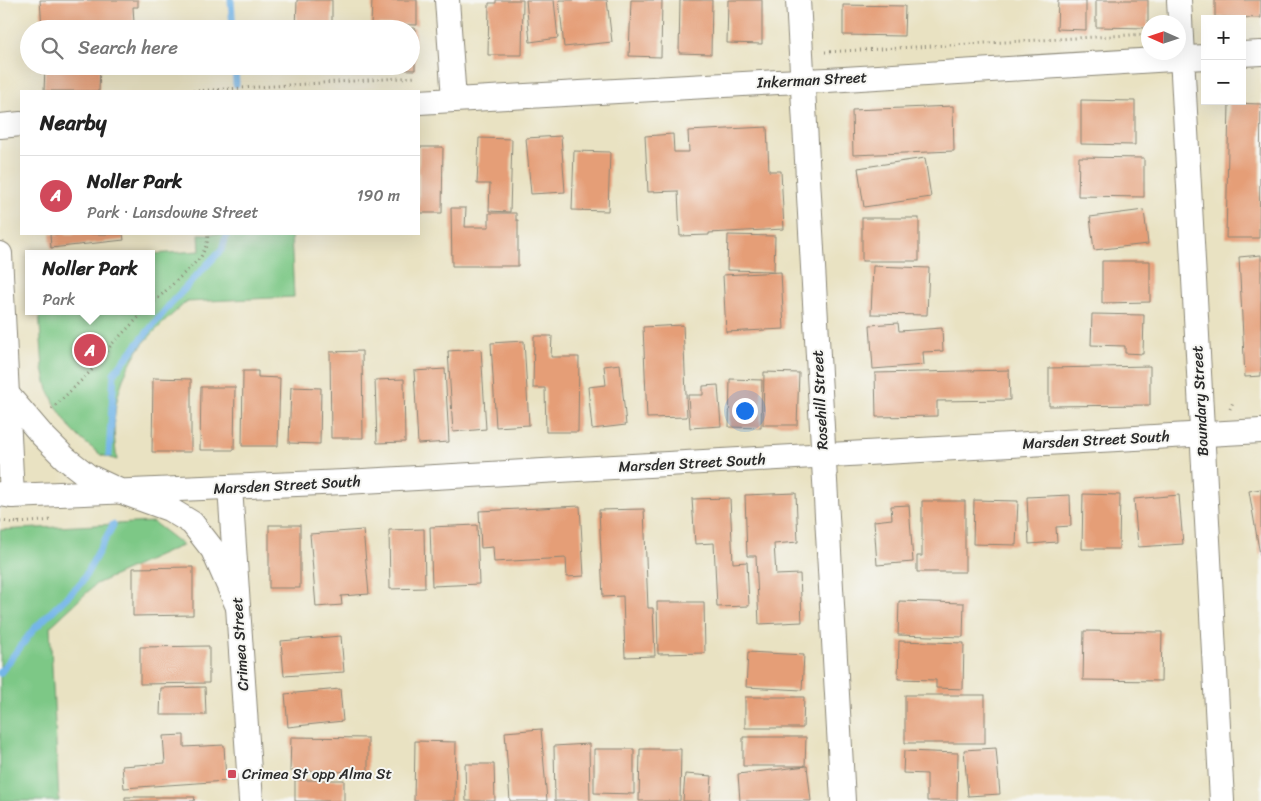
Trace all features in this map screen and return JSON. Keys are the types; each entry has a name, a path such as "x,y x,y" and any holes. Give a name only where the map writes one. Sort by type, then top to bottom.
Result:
{"street":[{"path":"447,0 454,100"},
{"name":"Rosehill Street","path":"798,0 843,801"},
{"name":"Boundary Street","path":"1179,0 1193,57 1201,434 1222,801"},
{"path":"1246,54 1261,53"},
{"name":"Inkerman Street","path":"420,102 847,79 1193,57"},
{"path":"0,126 20,124"},
{"path":"0,254 7,394 6,495"},
{"path":"7,394 42,435 65,458 88,476 122,492 169,509 192,523 213,550 238,607"},
{"name":"Marsden Street South","path":"6,495 122,492 364,481 1261,431"},
{"name":"Crimea Street","path":"230,487 251,801"}],"path":[{"name":"Inkerman Street","path":"824,52 1141,34"},
{"path":"155,301 200,257 207,244 208,235"},
{"path":"51,410 91,371 112,344 141,315"},
{"path":"1230,410 1233,402"},
{"path":"19,523 61,520"}],"green space":[{"path":"199,235 291,235 294,297 186,302 148,338 135,354 120,387 116,408 114,431 117,460 101,455 72,430 57,408 48,390 43,369 39,315 155,315 155,254 200,251"},
{"path":"153,522 183,545 96,584 50,627 59,801 0,801 0,530"}],"building":[{"path":"40,0 138,0 138,7 133,7 134,20 41,20"},
{"path":"297,0 332,0 332,20 296,20"},
{"path":"372,0 417,0 417,20 371,20"},
{"path":"496,0 523,0 522,55 488,55 489,3 496,3"},
{"path":"526,0 554,0 558,38 530,42"},
{"path":"559,0 607,0 612,42 564,47"},
{"path":"631,0 662,0 661,57 629,56"},
{"path":"680,0 712,0 711,54 679,53"},
{"path":"728,0 762,0 762,44 727,43"},
{"path":"1058,0 1086,0 1086,30 1057,29"},
{"path":"1096,0 1148,0 1148,15 1141,15 1141,28 1096,27"},
{"path":"1215,0 1261,0 1261,18 1246,18 1246,15 1215,15"},
{"path":"843,5 905,6 904,36 843,35"},
{"path":"45,75 100,75 99,90 44,90"},
{"path":"1081,100 1135,101 1135,145 1081,144"},
{"path":"1261,104 1259,238 1226,238 1229,105"},
{"path":"953,106 954,151 853,155 852,110"},
{"path":"767,127 769,171 781,171 784,229 680,236 678,191 648,192 645,136 673,134 674,152 689,152 688,131"},
{"path":"561,136 565,192 531,194 526,138"},
{"path":"479,138 512,139 510,212 489,211 490,184 477,184"},
{"path":"420,147 443,147 442,213 420,213"},
{"path":"574,151 610,152 608,211 572,210"},
{"path":"1079,157 1144,158 1144,197 1078,196"},
{"path":"925,158 931,197 864,207 858,168"},
{"path":"451,208 466,208 465,227 489,227 489,213 516,213 516,220 518,220 518,266 452,266"},
{"path":"1144,210 1148,244 1094,250 1090,217"},
{"path":"862,218 919,218 919,261 862,261"},
{"path":"50,235 123,235 124,240 51,248"},
{"path":"728,235 775,236 774,271 727,270"},
{"path":"1261,255 1261,376 1245,377 1239,257"},
{"path":"1102,261 1150,261 1150,302 1102,303"},
{"path":"873,266 929,268 927,315 871,314"},
{"path":"781,272 784,329 726,332 723,275"},
{"path":"1092,314 1144,315 1143,354 1125,353 1125,346 1091,345"},
{"path":"898,323 899,331 942,328 943,351 923,352 924,365 873,369 870,325"},
{"path":"683,325 687,417 647,418 643,327"},
{"path":"534,336 552,336 551,357 579,357 578,432 546,432 545,388 533,388"},
{"path":"524,341 529,425 496,427 491,343"},
{"path":"481,349 486,429 453,432 448,351"},
{"path":"362,351 363,438 331,438 330,352"},
{"path":"620,364 626,425 592,429 588,387 606,385 604,366"},
{"path":"1150,366 1150,405 1049,406 1049,368"},
{"path":"445,369 449,442 418,444 414,371"},
{"path":"1009,370 1010,400 937,401 937,416 876,417 875,373"},
{"path":"243,371 258,371 258,377 280,378 278,446 242,446"},
{"path":"764,372 799,373 797,425 763,425"},
{"path":"153,378 191,379 191,452 152,452"},
{"path":"404,379 405,442 377,443 375,380"},
{"path":"730,379 762,380 761,428 729,427"},
{"path":"718,385 721,426 690,428 688,395 703,395 703,386"},
{"path":"201,387 235,387 234,450 200,450"},
{"path":"291,387 321,388 320,444 289,443"},
{"path":"1261,489 1261,555 1260,555 1249,491"},
{"path":"796,493 798,542 774,544 776,575 800,574 802,622 759,624 756,556 747,556 745,495"},
{"path":"1083,494 1120,495 1119,549 1082,549"},
{"path":"1070,495 1071,526 1056,527 1057,542 1029,544 1027,497"},
{"path":"1179,495 1183,544 1138,547 1134,499"},
{"path":"730,498 733,563 747,562 749,606 717,607 714,543 695,544 692,499"},
{"path":"974,500 1018,501 1016,545 973,544"},
{"path":"922,501 965,501 965,572 917,572 917,556 922,556"},
{"path":"909,505 913,562 877,565 874,521 892,519 891,506"},
{"path":"580,506 584,576 567,577 566,558 494,562 493,547 481,548 479,511"},
{"path":"644,509 648,608 653,608 655,656 625,657 623,596 603,597 599,510"},
{"path":"269,525 300,525 300,588 269,588"},
{"path":"477,525 479,584 432,586 430,527"},
{"path":"424,529 425,588 390,589 389,530"},
{"path":"363,530 369,594 341,596 342,605 316,607 310,534"},
{"path":"193,567 193,615 133,616 133,568"},
{"path":"899,601 964,603 963,637 898,635"},
{"path":"657,602 704,602 705,653 658,654"},
{"path":"1084,631 1162,632 1161,681 1083,680"},
{"path":"341,636 344,672 284,676 281,641"},
{"path":"899,641 964,643 963,689 936,688 936,680 898,679"},
{"path":"209,646 209,683 140,684 140,647"},
{"path":"748,652 804,655 802,690 746,687"},
{"path":"205,687 206,715 160,715 161,688"},
{"path":"340,689 343,721 288,727 285,694"},
{"path":"905,695 985,695 985,743 905,743"},
{"path":"745,697 804,697 803,728 745,728"},
{"path":"541,729 547,801 510,801 505,732"},
{"path":"184,735 184,747 224,745 226,781 124,788 122,766 165,763 163,736"},
{"path":"291,737 368,738 368,772 290,771"},
{"path":"743,737 806,737 805,766 743,766"},
{"path":"415,741 456,742 455,801 414,801"},
{"path":"589,744 590,801 555,801 554,746"},
{"path":"996,748 1000,794 968,796 964,750"},
{"path":"594,749 634,749 634,794 594,793"},
{"path":"640,749 681,749 680,801 639,801"},
{"path":"904,751 958,753 957,801 927,801 927,774 903,773"},
{"path":"465,764 494,764 495,801 466,801"},
{"path":"807,766 811,801 740,801 738,774"},
{"path":"685,774 712,776 710,801 683,801"},
{"path":"295,780 344,780 344,801 295,801"},
{"path":"125,797 195,797 194,801 125,801"}],"waterway":[{"path":"231,0 232,20"},
{"path":"236,75 236,84"},
{"path":"109,454 114,373 172,302 222,249 227,235"},
{"path":"0,673 34,629 82,582 113,525"}],"place":[{"name":"Noller Park","path":"90,350"},
{"name":"Crimea St opp Alma St","path":"232,774"}]}
